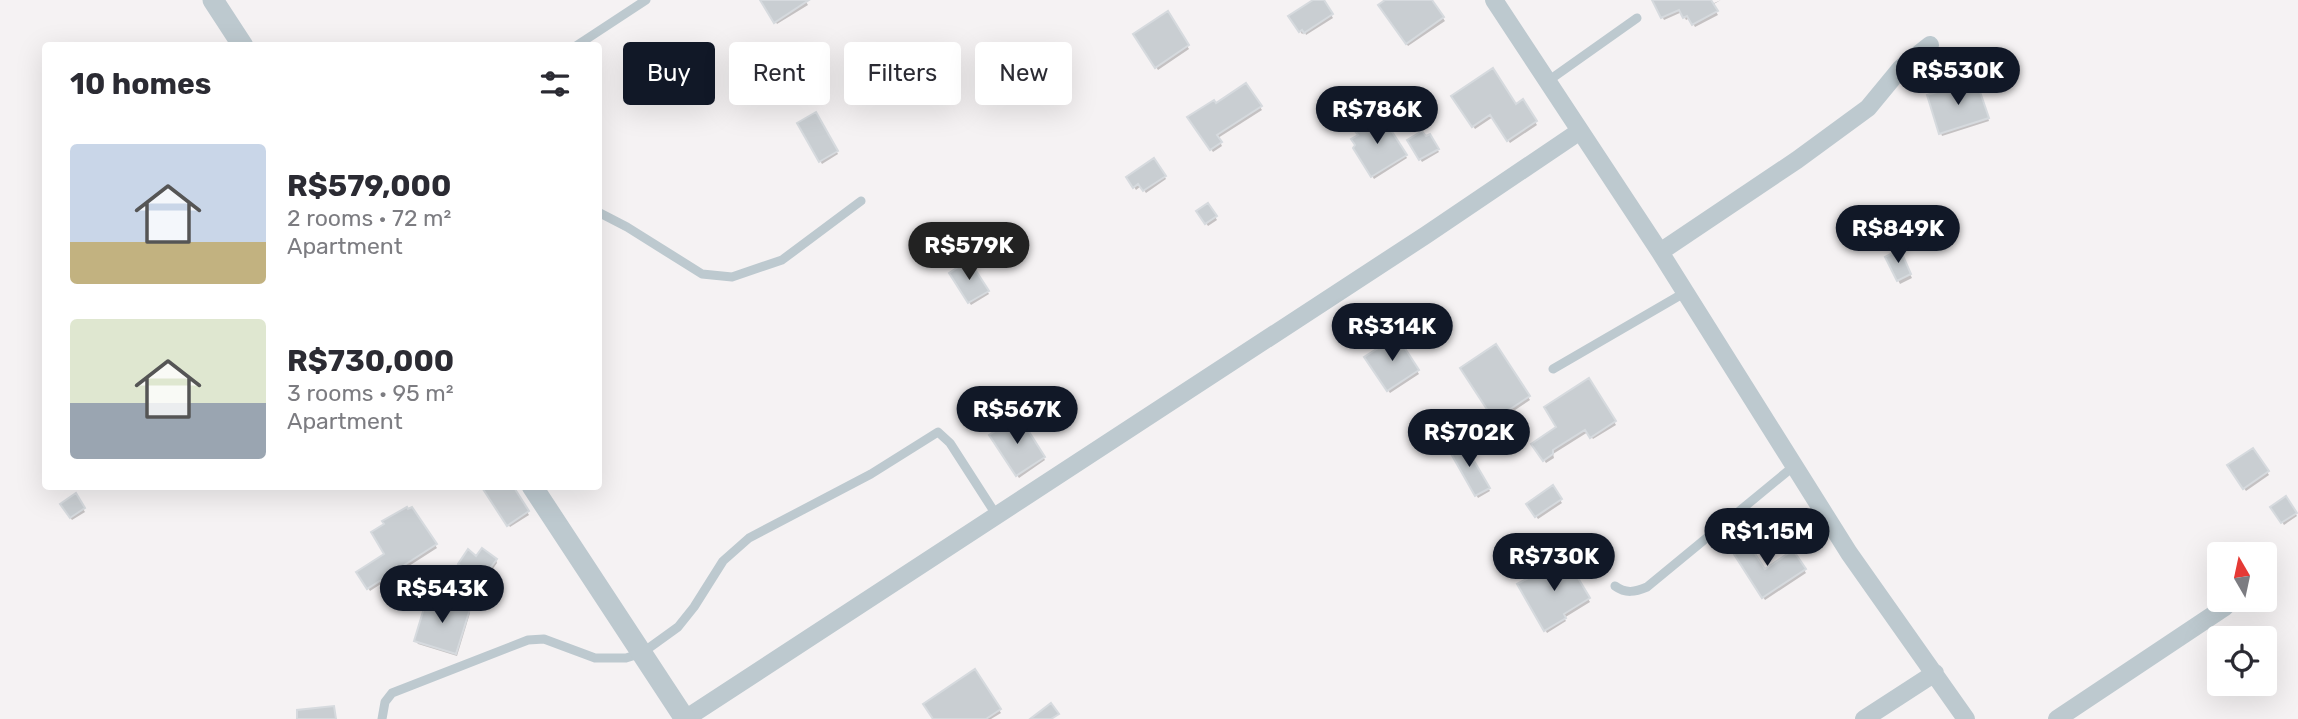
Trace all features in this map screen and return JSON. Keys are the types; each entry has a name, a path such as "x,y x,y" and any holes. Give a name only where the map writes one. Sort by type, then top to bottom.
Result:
{"street":[{"path":"213,0 240,42"},
{"path":"1494,0 1660,252 1849,553 1966,719"},
{"path":"1660,252 1797,160 1868,108 1901,68 1930,45"},
{"path":"536,490 685,719 1426,235 1580,131"},
{"path":"2057,719 2218,612"},
{"path":"1864,719 1935,673"}],"lane":[{"path":"582,42 646,0"},
{"path":"1548,81 1637,18"},
{"path":"602,214 628,227 702,274 732,277 782,260 862,201"},
{"path":"1553,369 1684,293"},
{"path":"382,719 385,702 392,693 528,640 544,639 595,658 626,658 642,653 678,626 694,607 723,561 749,538 871,474 938,432 950,443 997,516"},
{"path":"1615,586 1621,591 1636,592 1647,587 1794,466"}],"building":[{"path":"760,0 809,0 774,23"},
{"path":"1313,0 1324,0 1333,14 1304,33 1302,30 1299,32 1288,16"},
{"path":"1385,0 1432,0 1444,17 1406,44 1378,5"},
{"path":"1652,0 1711,0 1718,11 1692,25 1687,16 1683,18 1679,10 1661,18"},
{"path":"1168,11 1189,45 1155,68 1133,34"},
{"path":"1493,68 1516,104 1523,99 1537,121 1507,141 1490,115 1472,127 1451,96"},
{"path":"1976,80 1989,118 1939,134 1927,95"},
{"path":"1246,83 1262,106 1217,135 1222,142 1210,150 1187,117 1214,100 1216,103"},
{"path":"816,112 838,151 819,162 797,123"},
{"path":"1380,113 1407,155 1371,177 1353,148 1355,145 1351,139 1358,135 1354,130"},
{"path":"1422,131 1426,136 1430,134 1439,149 1419,160 1407,140"},
{"path":"1154,158 1166,176 1143,191 1138,184 1133,188 1126,177"},
{"path":"1208,203 1217,216 1205,224 1196,211"},
{"path":"1900,249 1911,274 1897,281 1885,257"},
{"path":"969,260 989,291 968,303 949,273"},
{"path":"1397,336 1419,370 1387,391 1364,357"},
{"path":"1496,344 1530,396 1494,420 1460,368"},
{"path":"1589,378 1616,421 1590,438 1585,430 1553,450 1553,454 1543,461 1531,444 1556,427 1544,407"},
{"path":"1019,416 1045,457 1016,476 989,435"},
{"path":"1463,442 1490,488 1475,496 1449,450"},
{"path":"2253,448 2269,471 2243,489 2227,465"},
{"path":"1553,485 1562,499 1535,517 1526,504"},
{"path":"484,490 516,490 529,511 507,526"},
{"path":"76,493 85,508 70,518 60,504"},
{"path":"2286,496 2297,513 2281,523 2270,507"},
{"path":"407,507 412,507 437,544 367,589 356,572 384,554 371,532 384,524 382,521"},
{"path":"1745,538 1765,569 1793,550 1806,569 1762,598 1730,548"},
{"path":"482,548 497,559 481,581 458,564 468,549 476,556"},
{"path":"1566,558 1590,598 1564,614 1566,618 1544,631 1517,584"},
{"path":"428,595 470,609 456,654 414,641"},
{"path":"975,669 1001,709 986,719 933,719 923,704"},
{"path":"1051,703 1059,714 1051,719 1030,719"},
{"path":"334,706 336,719 297,719 297,710"}]}
